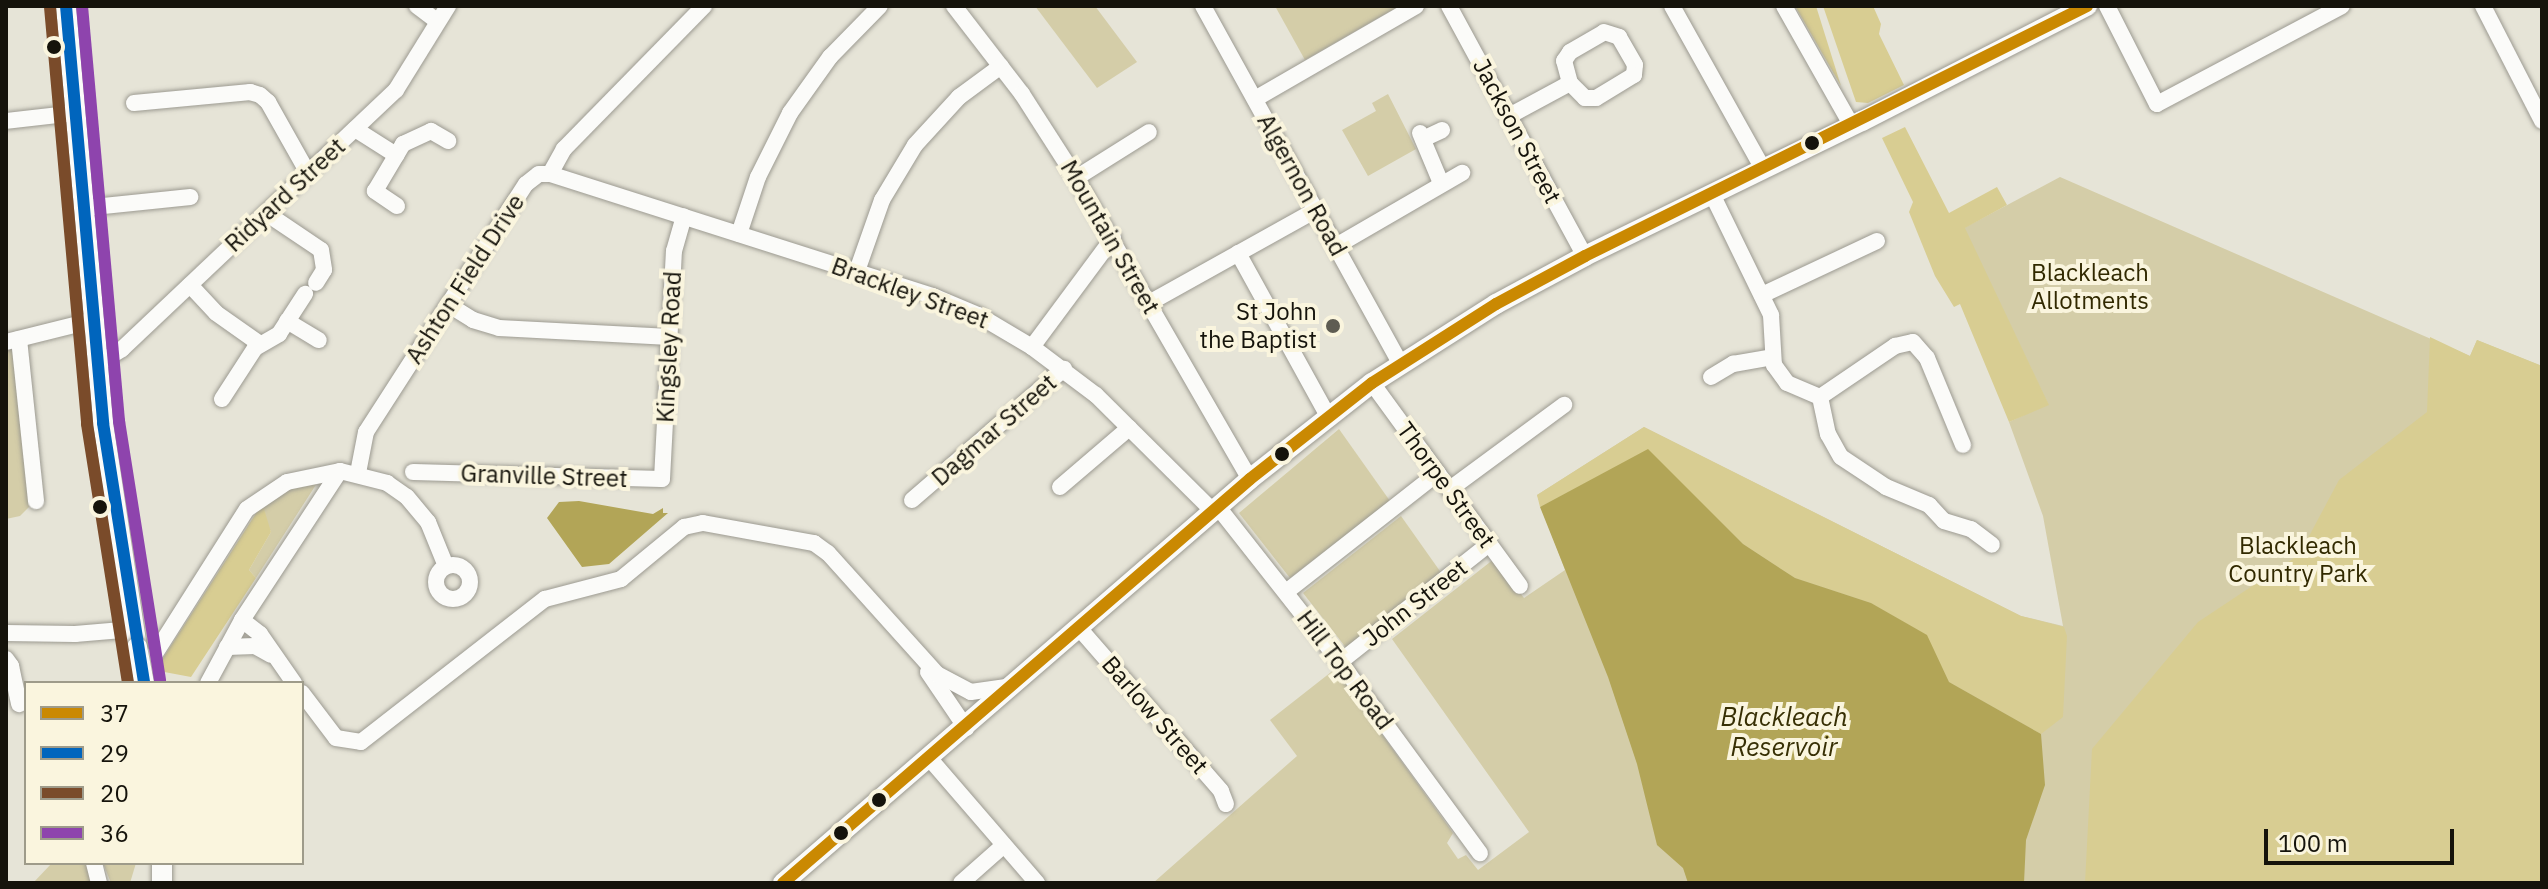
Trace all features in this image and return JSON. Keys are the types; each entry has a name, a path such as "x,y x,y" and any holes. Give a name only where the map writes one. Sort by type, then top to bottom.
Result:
{"main road":[{"path":"66,6 113,501 144,681"},
{"path":"783,883 971,724 1250,479 1372,383 1496,304 1585,256 1857,124 2087,6"}],"street":[{"path":"417,6 437,21"},
{"name":"Ridyard Street","path":"98,364 122,349 396,90 448,6"},
{"name":"Ashton Field Drive","path":"358,473 366,432 526,184 539,174 550,174 564,149 704,6"},
{"path":"739,234 758,177 790,113 830,57 880,6"},
{"name":"Mountain Street","path":"954,6 1001,66 1076,178 1250,479"},
{"name":"Algernon Road","path":"1203,6 1401,364"},
{"path":"1255,99 1416,6"},
{"name":"Jackson Street","path":"1449,6 1585,256"},
{"path":"1672,6 1763,169"},
{"path":"1784,6 1857,124"},
{"path":"2107,6 2157,104 2314,13 2342,6"},
{"path":"2486,7 2542,121"},
{"path":"1604,32 1615,33 1635,65 1634,75 1590,99 1570,83 1566,56 1604,32"},
{"path":"857,271 882,200 915,145 959,97 1001,66"},
{"path":"1509,116 1570,83"},
{"path":"142,99 250,92 260,95 268,102 308,173"},
{"path":"6,121 76,113"},
{"path":"355,129 396,155"},
{"path":"1441,183 1421,136 1442,130"},
{"path":"397,206 375,191 403,144 431,131 448,141"},
{"path":"1076,178 1149,132"},
{"path":"1336,246 1462,173"},
{"name":"Brackley Street","path":"550,174 958,305 1064,369 1215,509"},
{"path":"1712,194 1774,324 1772,357 1787,383 1820,397"},
{"path":"84,208 190,197"},
{"path":"1149,303 1316,210"},
{"path":"222,399 260,344 279,334 324,270 321,250 266,213"},
{"name":"Kingsley Road","path":"662,479 674,251 684,216"},
{"path":"1032,347 1113,238"},
{"path":"1762,295 1876,241"},
{"path":"1238,253 1328,416"},
{"path":"190,285 216,313 260,344"},
{"path":"449,305 473,320 499,328 670,337"},
{"path":"36,501 12,340 94,320"},
{"path":"287,321 319,340"},
{"path":"1820,397 1915,335 1927,358 1947,425 1963,445"},
{"path":"1709,379 1733,364 1772,357"},
{"name":"Dagmar Street","path":"935,506 917,496 1064,369"},
{"name":"Thorpe Street","path":"1372,383 1520,586"},
{"path":"1820,397 1828,434 1841,457 1886,487 1929,505 1944,521 1971,529 1992,545"},
{"path":"1450,489 1537,418 1564,405"},
{"path":"1072,483 1129,428"},
{"path":"208,681 242,620 340,471"},
{"path":"137,681 247,509 287,482 304,475 340,471 358,473 387,483 418,509 436,537 446,566"},
{"path":"1286,592 1438,473"},
{"name":"Granville Street","path":"422,478 662,479"},
{"name":"Hill Top Road","path":"1215,509 1286,592 1340,662 1462,840 1480,853"},
{"path":"1971,529 1981,513"},
{"path":"304,696 336,738 361,742 545,599 621,579 684,527 703,523 814,543 828,553 971,724"},
{"name":"John Street","path":"1340,662 1489,544"},
{"path":"242,620 260,634 293,681"},
{"name":"Barlow Street","path":"1079,628 1221,791 1226,804"},
{"path":"6,633 135,638"},
{"path":"227,647 255,646 280,664"},
{"path":"913,651 937,674 971,724"},
{"path":"6,659 19,704"},
{"path":"937,674 971,692 1014,686"},
{"path":"930,759 1037,883"},
{"path":"961,883 1004,845"}],"green space":[{"path":"1035,6 1095,6 1137,62 1097,88"},
{"path":"1275,6 1399,6 1305,60"},
{"path":"1795,6 1816,6 1841,86"},
{"path":"1823,6 1873,6 1881,24 1879,34 1904,85 1868,103 1856,102"},
{"path":"1388,94 1416,149 1368,176 1342,130 1376,111 1372,103"},
{"path":"1905,127 1949,213 1997,187 2007,205 1965,228 2049,405 2009,422 1960,304 1954,307 1935,276 1909,212 1913,202 1882,138"},
{"name":"Blackleach Country Park","path":"2060,177 2470,356 2477,340 2542,366 2542,883 1153,883 1297,756 1270,720 1335,669 1453,833 1447,843 1458,859 1466,855 1478,870 1529,832 1392,639 1494,559 1524,598 1565,570 1537,495 1644,427 2021,616 2063,626 2043,516 2009,422 2048,404 1964,228"},
{"path":"2430,337 2470,356 2477,340 2542,366 2542,883 2085,883 2092,749 2198,622 2299,555 2339,480 2427,412"},
{"path":"14,347 30,506 20,516 6,519 6,348"},
{"path":"1644,427 2021,616 2064,627 2067,636 2063,717 2041,734 1949,682 1926,635 1871,603 1795,578 1743,544 1648,450 1540,507 1537,495"},
{"path":"1339,429 1390,501 1290,578 1239,513"},
{"path":"319,480 256,578 249,570 271,532 260,507 285,491"},
{"path":"260,507 264,509 271,532 249,570 256,578 191,677 159,671 158,666"},
{"path":"1401,516 1442,574 1347,649 1303,593"},
{"path":"50,865 87,865 93,883 33,883"},
{"path":"104,865 135,865 130,883 111,883"}],"water":[{"name":"Blackleach Reservoir","path":"1648,449 1743,544 1795,578 1871,603 1927,635 1949,682 2041,734 2045,785 2026,840 2024,883 1688,883 1683,868 1657,845 1637,764 1608,677 1540,507"},
{"path":"579,501 653,514 663,508 663,513 668,513 609,564 582,567 547,518 559,502"}],"transit line":[{"name":"29","path":"66,6 103,423 144,681"},
{"name":"36","path":"82,6 119,421 160,681"},
{"name":"37","path":"783,883 1250,479 1372,383 1496,304 1585,256 2087,6"},
{"name":"20","path":"50,7 87,424 128,681"}],"place":[{"name":"St John the Baptist","path":"1333,326"}],"park label":[{"name":"Blackleach Allotments","path":"2090,287"}]}
